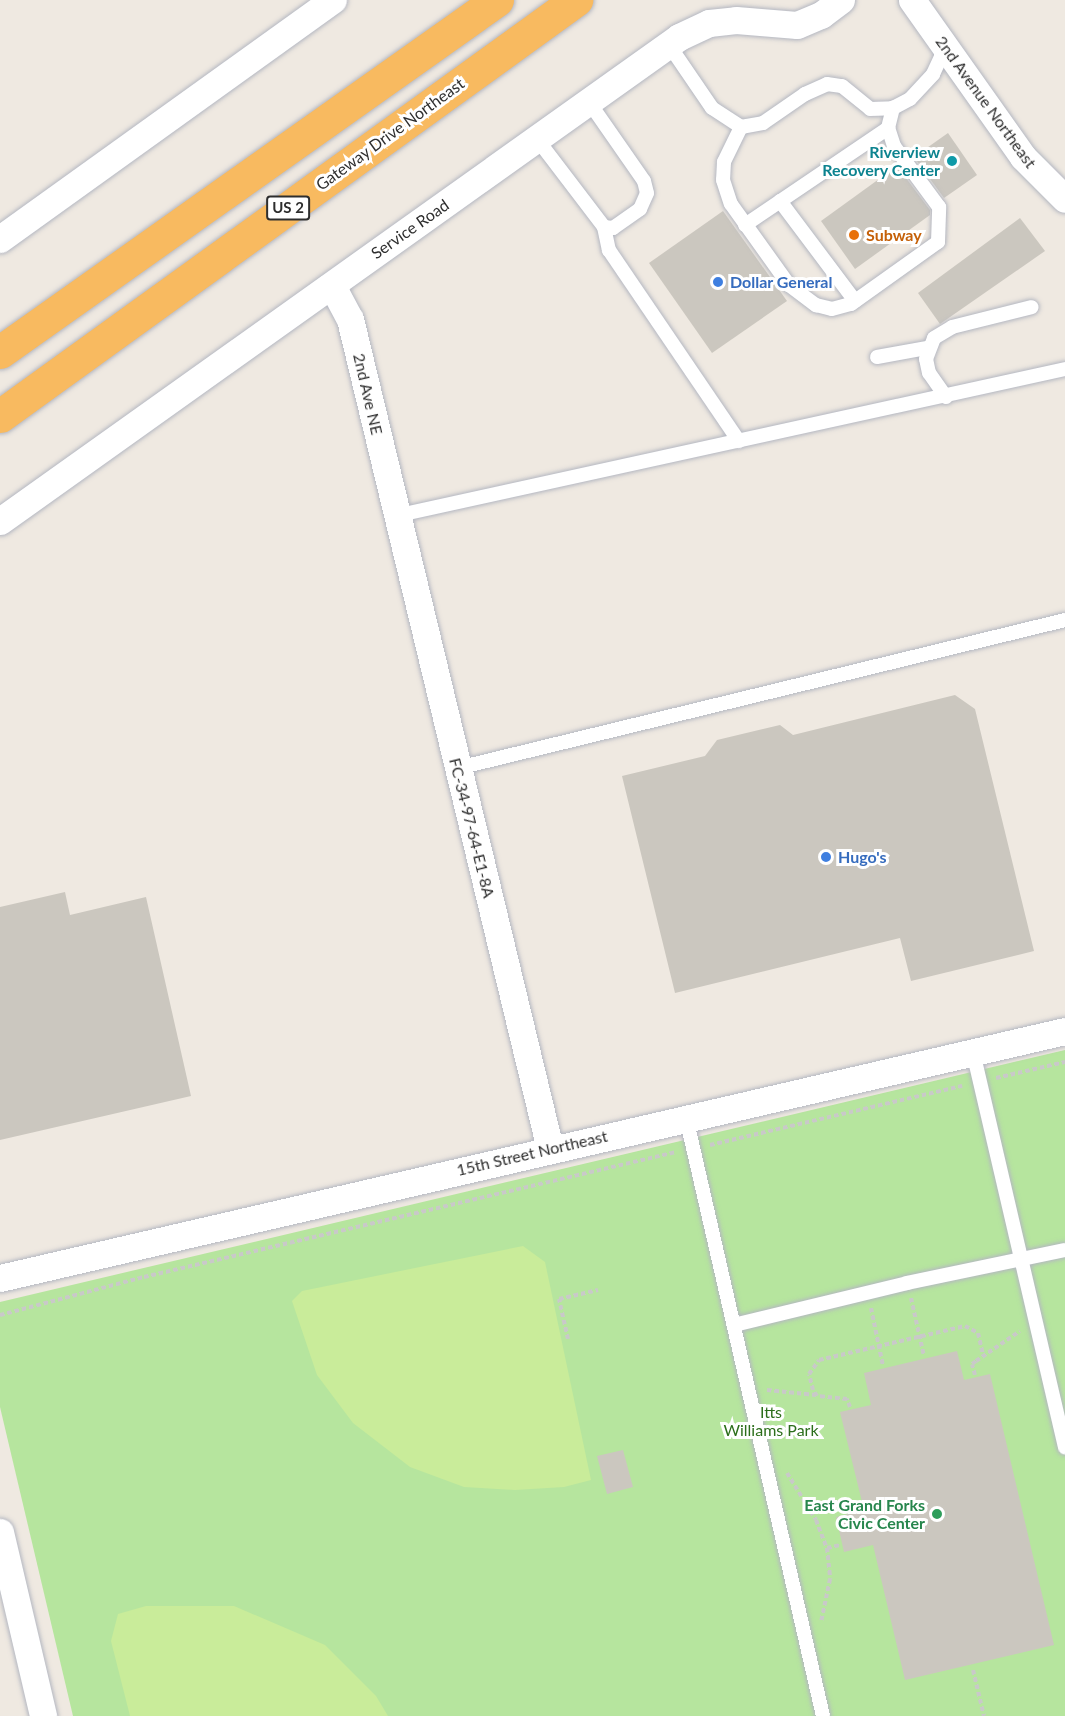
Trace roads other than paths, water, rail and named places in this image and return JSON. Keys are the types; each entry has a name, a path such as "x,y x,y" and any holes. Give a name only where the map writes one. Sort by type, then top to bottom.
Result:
{"highway":[{"path":"0,352 497,0"},
{"name":"Gateway Drive Northeast","path":"0,416 576,0"}],"street":[{"path":"0,239 333,0"},
{"name":"Service Road","path":"0,521 669,45 709,23 736,20 796,25 821,15 841,0"},
{"name":"2nd Avenue Northeast","path":"912,0 1023,157 1065,199"},
{"name":"2nd Ave NE","path":"327,288 338,294 351,319 395,507"},
{"name":"FC-34-97-64-E1-8A","path":"395,507 550,1149"},
{"name":"15th Street Northeast","path":"0,1278 686,1117 1065,1031"},
{"path":"0,1534 43,1716"}],"lane":[{"path":"669,45 712,108 741,127 763,123 805,94 826,84 842,87 870,109 893,108 910,99 933,74 941,57 942,43"},
{"path":"589,102 644,181 646,193 640,209 613,228 604,227"},
{"path":"741,127 724,162 723,180 731,204 789,285 801,294 831,309 855,301 938,242 939,207 894,146 888,128 893,108"},
{"path":"745,225 888,128"},
{"path":"537,139 604,227 609,250 739,441"},
{"path":"780,201 855,301"},
{"path":"945,397 929,372 927,348 934,338 952,327 1032,307"},
{"path":"878,357 927,348"},
{"path":"395,507 404,514 1065,369"},
{"path":"458,768 1065,620"},
{"path":"973,1052 1065,1447"},
{"path":"686,1117 823,1716"},
{"path":"734,1326 868,1292 1065,1250"}],"place":[{"name":"Riverview Recovery Center","path":"952,161"},
{"name":"Subway","path":"854,235"},
{"name":"Dollar General","path":"718,282"},
{"name":"Hugo's","path":"826,857"},
{"name":"East Grand Forks Civic Center","path":"937,1514"}],"park label":[{"name":"Itts Williams Park","path":"771,1421"}]}
